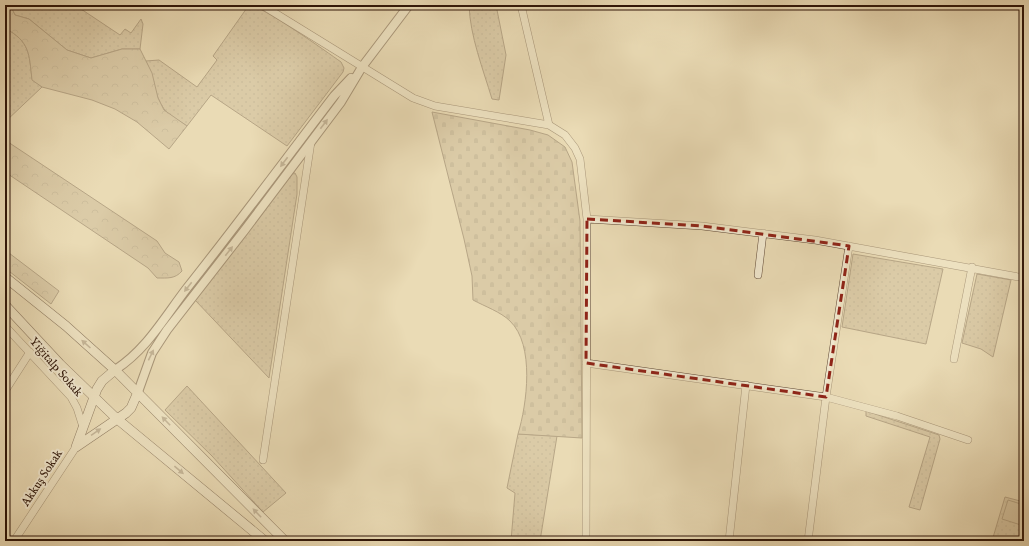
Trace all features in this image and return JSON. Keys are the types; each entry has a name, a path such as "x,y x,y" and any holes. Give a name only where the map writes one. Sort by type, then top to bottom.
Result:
{"main road":[{"path":"5,277 66,326 115,370 285,541"},
{"path":"5,305 116,418 265,541"},
{"path":"76,447 102,381 115,370"},
{"path":"76,447 131,408 138,392"}],"street":[{"path":"262,5 413,98 435,106 548,125 565,135 574,148 580,159 587,219 586,541"},
{"path":"138,392 152,353 167,330 341,102 362,67 409,5"},
{"path":"521,5 548,125"},
{"path":"115,370 135,356 145,346 173,306 334,96 362,67"},
{"path":"263,460 311,142"},
{"path":"587,219 690,225 763,233 972,267 1024,278"},
{"path":"758,275 763,233"},
{"path":"808,541 826,397 850,246"},
{"path":"954,359 972,267"},
{"name":"Yiğitalp Sokak","path":"5,326 71,397 77,408 83,427"},
{"path":"5,391 30,352"},
{"path":"586,363 708,382 746,385 826,397 897,416 968,440"},
{"path":"729,541 746,385"},
{"name":"Akkuş Sokak","path":"14,541 76,447"}],"highlighted area":[{"path":"587,219 702,226 849,246 826,397 586,363"}],"green space":[{"path":"5,5 10,5 15,15 29,19 67,50 91,58 122,49 140,49 152,73 158,98 164,110 187,126 169,149 137,122 115,109 92,100 42,87 32,80 29,55 24,43 5,28"},
{"path":"10,5 75,5 120,35 125,29 131,33 141,19 143,24 140,49 122,49 91,58 67,50 29,19 15,15"},
{"path":"249,5 266,12 294,30 341,62 344,68 343,72 287,146 211,95 187,126 166,112 164,109 158,98 146,61 159,60 197,87 217,60 213,56"},
{"path":"469,5 496,5 506,55 499,100 492,99 474,40"},
{"path":"5,28 24,43 29,55 32,79 42,87 5,122"},
{"path":"432,112 530,130 548,135 565,147 572,162 580,221 582,438 518,434 524,407 527,375 523,345 518,332 510,321 497,312 473,300 472,276 464,239"},
{"path":"5,140 157,241 165,253 179,262 182,271 174,277 157,278 148,268 5,172"},
{"path":"292,173 295,173 297,177 297,194 269,378 195,300"},
{"path":"5,250 59,291 51,304 5,268"},
{"path":"853,254 943,269 926,344 842,327"},
{"path":"977,274 1011,280 993,357 981,349 962,343"},
{"path":"187,386 286,493 263,512 212,456 165,410"},
{"path":"866,411 939,435 940,439 920,510 909,507 930,437 866,416"},
{"path":"518,434 557,436 540,541 511,541 515,493 507,488"},
{"path":"1005,497 1024,502 1024,541 992,541"},
{"path":"1008,500 1024,505 1024,526 1002,519"}]}
